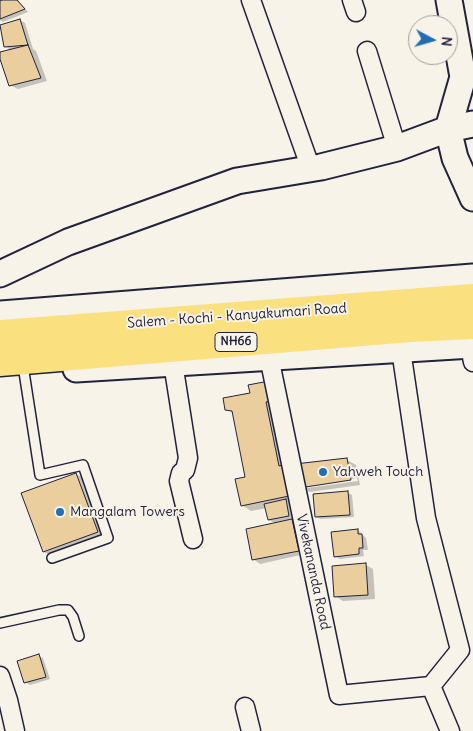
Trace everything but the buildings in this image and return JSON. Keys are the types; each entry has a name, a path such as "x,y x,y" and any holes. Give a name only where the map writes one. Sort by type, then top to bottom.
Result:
{"highway":[{"name":"Salem - Kochi - Kanyakumari Road","path":"0,334 473,298"},
{"name":"Salem - Kochi - Kanyakumari Road","path":"8,369 400,329 472,344"}],"street":[{"path":"251,0 311,169"},
{"path":"449,0 463,77 448,129 455,158 473,198"},
{"path":"367,51 397,148"},
{"path":"0,274 68,242 237,181 311,169 397,148 448,129 473,124"},
{"path":"0,314 473,277"},
{"path":"8,369 269,358 472,344"},
{"path":"401,350 426,518 466,649 431,686 450,731"},
{"name":"Vivekananda Road","path":"269,358 339,696 431,686"},
{"path":"173,363 188,458 185,470 181,474 179,481 193,540"},
{"path":"0,676 9,722"},
{"path":"246,707 251,731"}],"lane":[{"path":"8,369 40,474 83,465 108,538 52,558"},
{"path":"0,623 59,610 68,610 73,617 79,636"}],"place":[{"name":"Yahweh Touch","path":"323,472"},
{"name":"Mangalam Towers","path":"60,512"}]}
